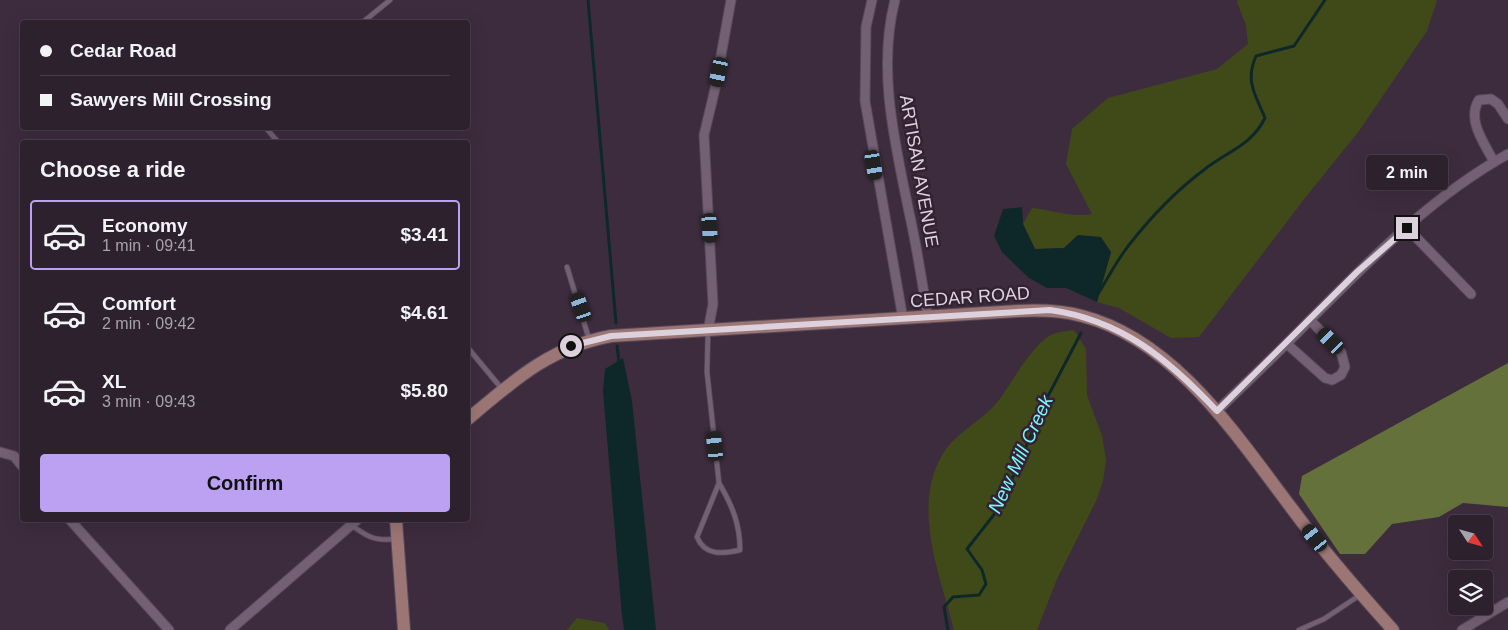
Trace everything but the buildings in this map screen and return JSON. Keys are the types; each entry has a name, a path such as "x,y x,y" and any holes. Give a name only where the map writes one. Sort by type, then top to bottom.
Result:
{"street":[{"path":"708,330 713,304 704,135 731,0"},
{"path":"872,0 866,27 865,100 903,319"},
{"name":"ARTISAN AVENUE","path":"895,0 889,42 889,100 900,177 909,211 928,318"},
{"path":"1494,162 1476,126 1474,113 1479,100 1491,99 1498,104 1508,119"},
{"path":"1217,411 1287,344 1357,272 1455,187 1508,154"},
{"path":"1407,228 1471,294"},
{"name":"CEDAR ROAD","path":"470,417 503,389 548,357 589,340 611,336 1050,310 1100,321 1118,329 1154,352 1192,385 1217,411 1304,524 1393,630"},
{"path":"1287,344 1325,378 1332,380 1341,375 1345,367 1341,352 1310,320"},
{"path":"0,452 14,456 20,464"},
{"path":"72,522 169,630"},
{"path":"230,630 354,522"},
{"path":"396,522 404,630"},
{"path":"1462,630 1508,602"}],"lane":[{"path":"365,20 390,0"},
{"path":"268,130 276,140"},
{"path":"567,267 589,340"},
{"path":"708,330 706,372 719,483 728,498 740,531 740,550 725,553 709,552 701,545 698,537 719,483"},
{"path":"470,350 503,389"},
{"path":"354,522 366,536 378,540 396,539"},
{"path":"1299,630 1330,615 1361,594"}],"green space":[{"path":"1238,0 1437,0 1427,31 1359,131 1305,198 1199,337 1171,338 1119,308 1097,302 1111,252 1078,235 1064,248 1035,249 1023,224 1032,208 1070,214 1092,214 1066,164 1072,129 1108,98 1217,69 1248,44 1246,25 1237,2"},
{"path":"1074,330 1086,349 1087,395 1102,436 1106,460 1103,481 1096,501 1057,579 1037,630 954,630 931,538 930,492 935,470 946,449 958,436 993,407 1037,347 1051,335"},
{"path":"1508,363 1508,507 1463,503 1439,517 1392,524 1365,554 1340,554 1299,494 1302,476"},
{"path":"577,618 605,623 609,630 567,630"}],"shaded area":[{"path":"1022,207 1023,224 1035,249 1064,248 1078,235 1101,237 1111,252 1097,302 1066,288 1047,288 1029,278 1002,252 994,236 1003,209"},
{"path":"623,358 632,401 656,630 624,630 622,616 603,391 605,369"}],"waterway":[{"path":"588,0 616,323"},
{"name":"New Mill Creek","path":"1098,294 1125,251 1164,205 1205,169 1246,142 1253,135 1265,118 1251,80 1256,56 1294,46 1325,0"},
{"name":"New Mill Creek","path":"948,630 944,607 953,597 979,595 986,584 982,570 967,549 1000,507 1047,398 1081,333"},
{"path":"617,346 619,362"}],"route":[{"path":"571,346 611,336 1050,310 1100,321 1118,329 1154,352 1198,390 1217,411 1287,344 1357,272 1407,228"}]}
